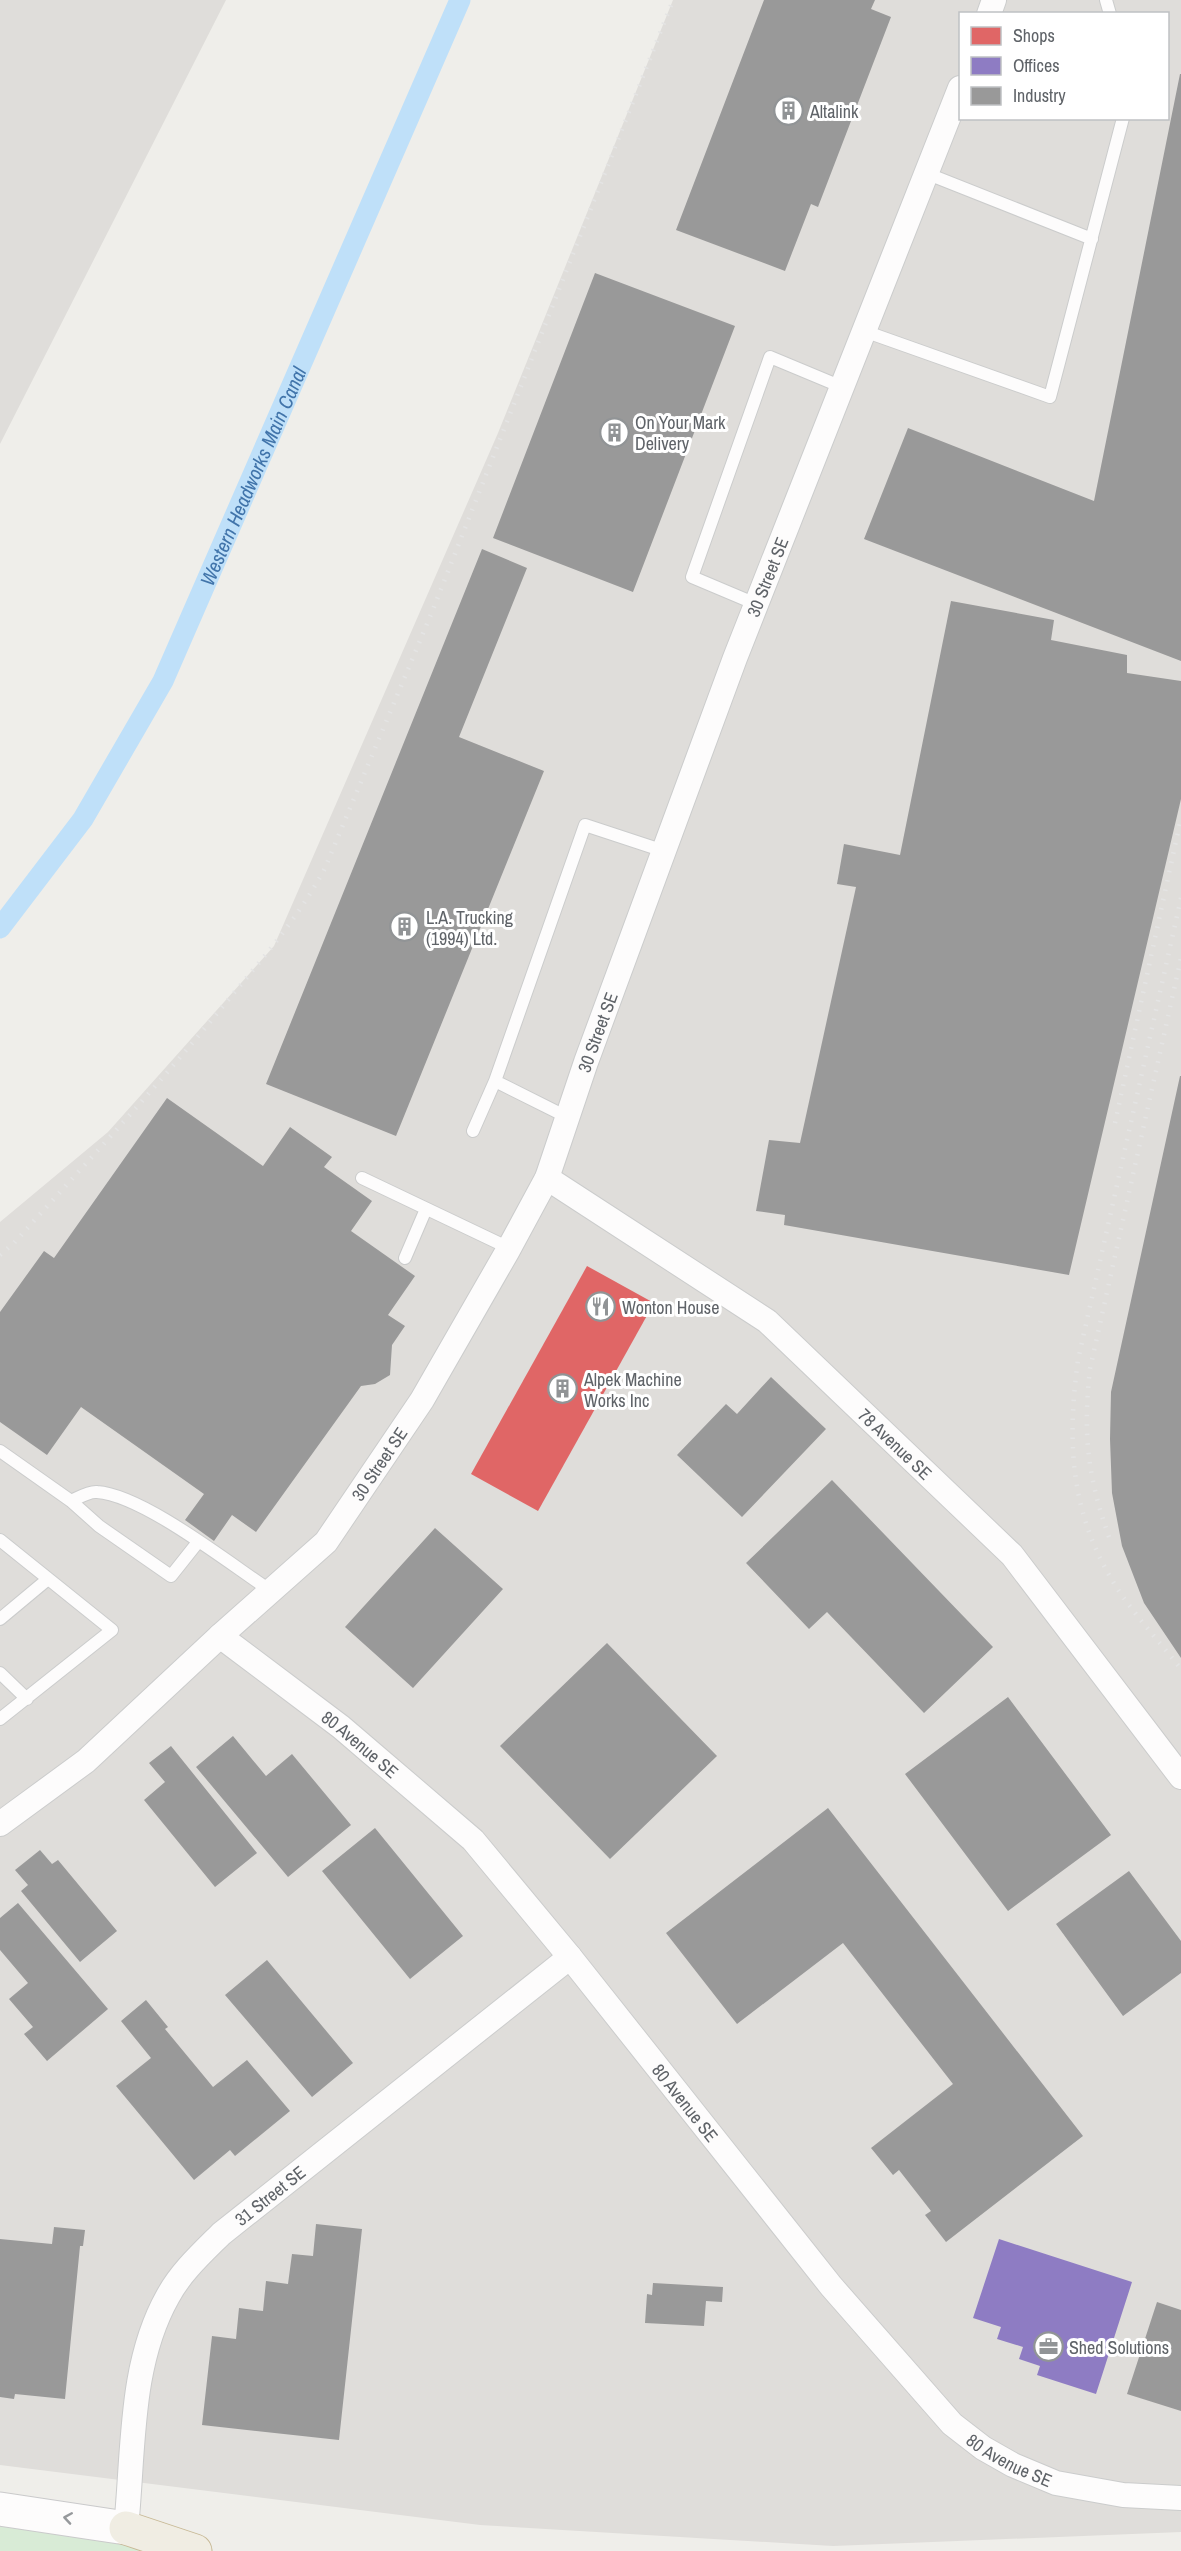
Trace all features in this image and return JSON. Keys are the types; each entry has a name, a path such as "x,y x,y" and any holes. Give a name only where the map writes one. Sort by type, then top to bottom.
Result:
{"highway":[{"path":"126,2528 195,2551"}],"street":[{"name":"30 Street SE","path":"0,1824 86,1761 220,1635 326,1542 422,1400 509,1248 547,1178 567,1117 756,604 928,174 959,91"},
{"name":"78 Avenue SE","path":"547,1178 767,1322 1012,1555 1181,1777"},
{"name":"80 Avenue SE","path":"220,1635 341,1726 473,1840 570,1957 831,2286 952,2424 983,2448 1013,2465 1056,2483 1123,2495 1181,2498"},
{"name":"31 Street SE","path":"126,2528 139,2377 150,2333 168,2295 188,2267 221,2234 570,1957"},
{"path":"0,2509 126,2528"}],"lane":[{"path":"864,332 1050,397 1122,120"},
{"path":"928,174 1092,239"},
{"path":"756,604 692,577 770,357 842,387"},
{"path":"473,1131 495,1081 585,825 664,851"},
{"path":"495,1081 567,1117"},
{"path":"362,1178 509,1248"},
{"path":"405,1258 426,1209"},
{"path":"0,1451 71,1502 99,1526 171,1576 198,1542"},
{"path":"71,1502 95,1491 127,1499 198,1542 271,1591"},
{"path":"0,1540 112,1630 0,1719"},
{"path":"0,1619 48,1579"},
{"path":"0,1673 27,1699"}],"shaded area":[{"path":"0,0 226,0 0,444"},
{"path":"673,0 1181,0 1181,2532 833,2546 480,2525 0,2465 0,1222 108,1132 274,946 498,433"}],"green space":[{"path":"0,2517 160,2551 0,2551"}],"building: Shops":[{"name":"Alpek Machine Works Inc","path":"587,1266 654,1303 538,1511 471,1474"}],"building: Offices":[{"path":"999,2239 1132,2282 1096,2394 1037,2375 1040,2366 1019,2359 1023,2347 997,2339 1001,2327 973,2318"}],"building: Industry":[{"name":"Altalink","path":"764,0 875,0 871,9 891,17 818,207 811,204 785,271 676,230"},
{"path":"1180,74 1181,661 864,539 908,428 1094,501"},
{"name":"On Your Mark Delivery","path":"595,273 735,326 633,592 493,538"},
{"name":"L.A. Trucking (1994) Ltd.","path":"482,549 527,568 459,737 544,771 396,1136 266,1084"},
{"path":"951,601 1054,620 1051,640 1127,655 1127,673 1181,681 1181,799 1069,1275 784,1225 785,1215 756,1211 769,1140 800,1143 856,887 837,884 844,844 900,855"},
{"path":"1180,1076 1181,1658 1144,1603 1122,1546 1112,1493 1110,1439 1111,1392"},
{"path":"167,1098 263,1166 290,1127 332,1157 324,1167 372,1201 351,1231 415,1276 388,1315 405,1326 392,1345 390,1375 375,1384 361,1386 256,1532 232,1515 214,1541 185,1520 204,1494 81,1407 47,1455 0,1422 0,1312 44,1251 54,1258"},
{"path":"771,1377 826,1429 742,1517 677,1455 726,1404 737,1414"},
{"path":"832,1480 993,1647 924,1713 827,1612 809,1629 746,1563"},
{"path":"435,1528 503,1589 413,1688 345,1627"},
{"path":"607,1643 717,1756 610,1859 500,1746"},
{"path":"1008,1697 1111,1835 1008,1911 905,1774"},
{"path":"233,1736 266,1776 292,1754 351,1825 288,1877 196,1767"},
{"path":"171,1746 257,1853 215,1887 144,1800 165,1782 149,1763"},
{"path":"828,1808 1083,2136 946,2242 925,2215 931,2211 899,2170 893,2175 871,2148 953,2084 843,1943 737,2024 666,1933"},
{"path":"375,1828 463,1936 410,1979 322,1871"},
{"path":"40,1850 52,1864 58,1860 117,1931 80,1962 21,1891 28,1885 15,1870"},
{"path":"1129,1871 1181,1941 1181,1973 1123,2016 1056,1924"},
{"path":"18,1903 108,2009 47,2061 24,2034 33,2027 9,1999 28,1983 0,1950 0,1918"},
{"path":"267,1960 353,2063 312,2097 225,1995"},
{"path":"146,2000 168,2027 165,2029 213,2087 247,2060 290,2111 235,2156 230,2150 194,2180 116,2086 151,2058 121,2021"},
{"path":"316,2224 362,2229 339,2440 202,2425 212,2336 236,2339 239,2308 263,2311 266,2281 288,2284 292,2254 313,2256"},
{"path":"54,2227 85,2230 83,2246 80,2246 65,2399 15,2394 14,2399 0,2397 0,2239 52,2244"},
{"path":"653,2283 723,2287 722,2302 706,2301 704,2326 645,2323 647,2294 652,2295"},
{"path":"1157,2302 1181,2310 1181,2411 1127,2394"}],"waterway":[{"name":"Western Headworks Main Canal","path":"0,928 83,819 163,681 460,0"}],"railway":[{"path":"0,1255 14,1243 202,1031 280,937 325,868 432,612 673,0"},
{"path":"1115,1123 1181,818"},
{"path":"1181,898 1078,1360 1073,1424 1076,1483 1092,1541 1123,1597 1181,1669"},
{"path":"1109,1537 1091,1473 1087,1434 1090,1369 1181,958"}],"place":[{"name":"Altalink","path":"789,111"},
{"name":"On Your Mark Delivery","path":"614,432"},
{"name":"L.A. Trucking (1994) Ltd.","path":"405,927"},
{"name":"Wonton House","path":"601,1307"},
{"name":"Alpek Machine Works Inc","path":"563,1389"},
{"name":"Shed Solutions","path":"1048,2347"}]}
